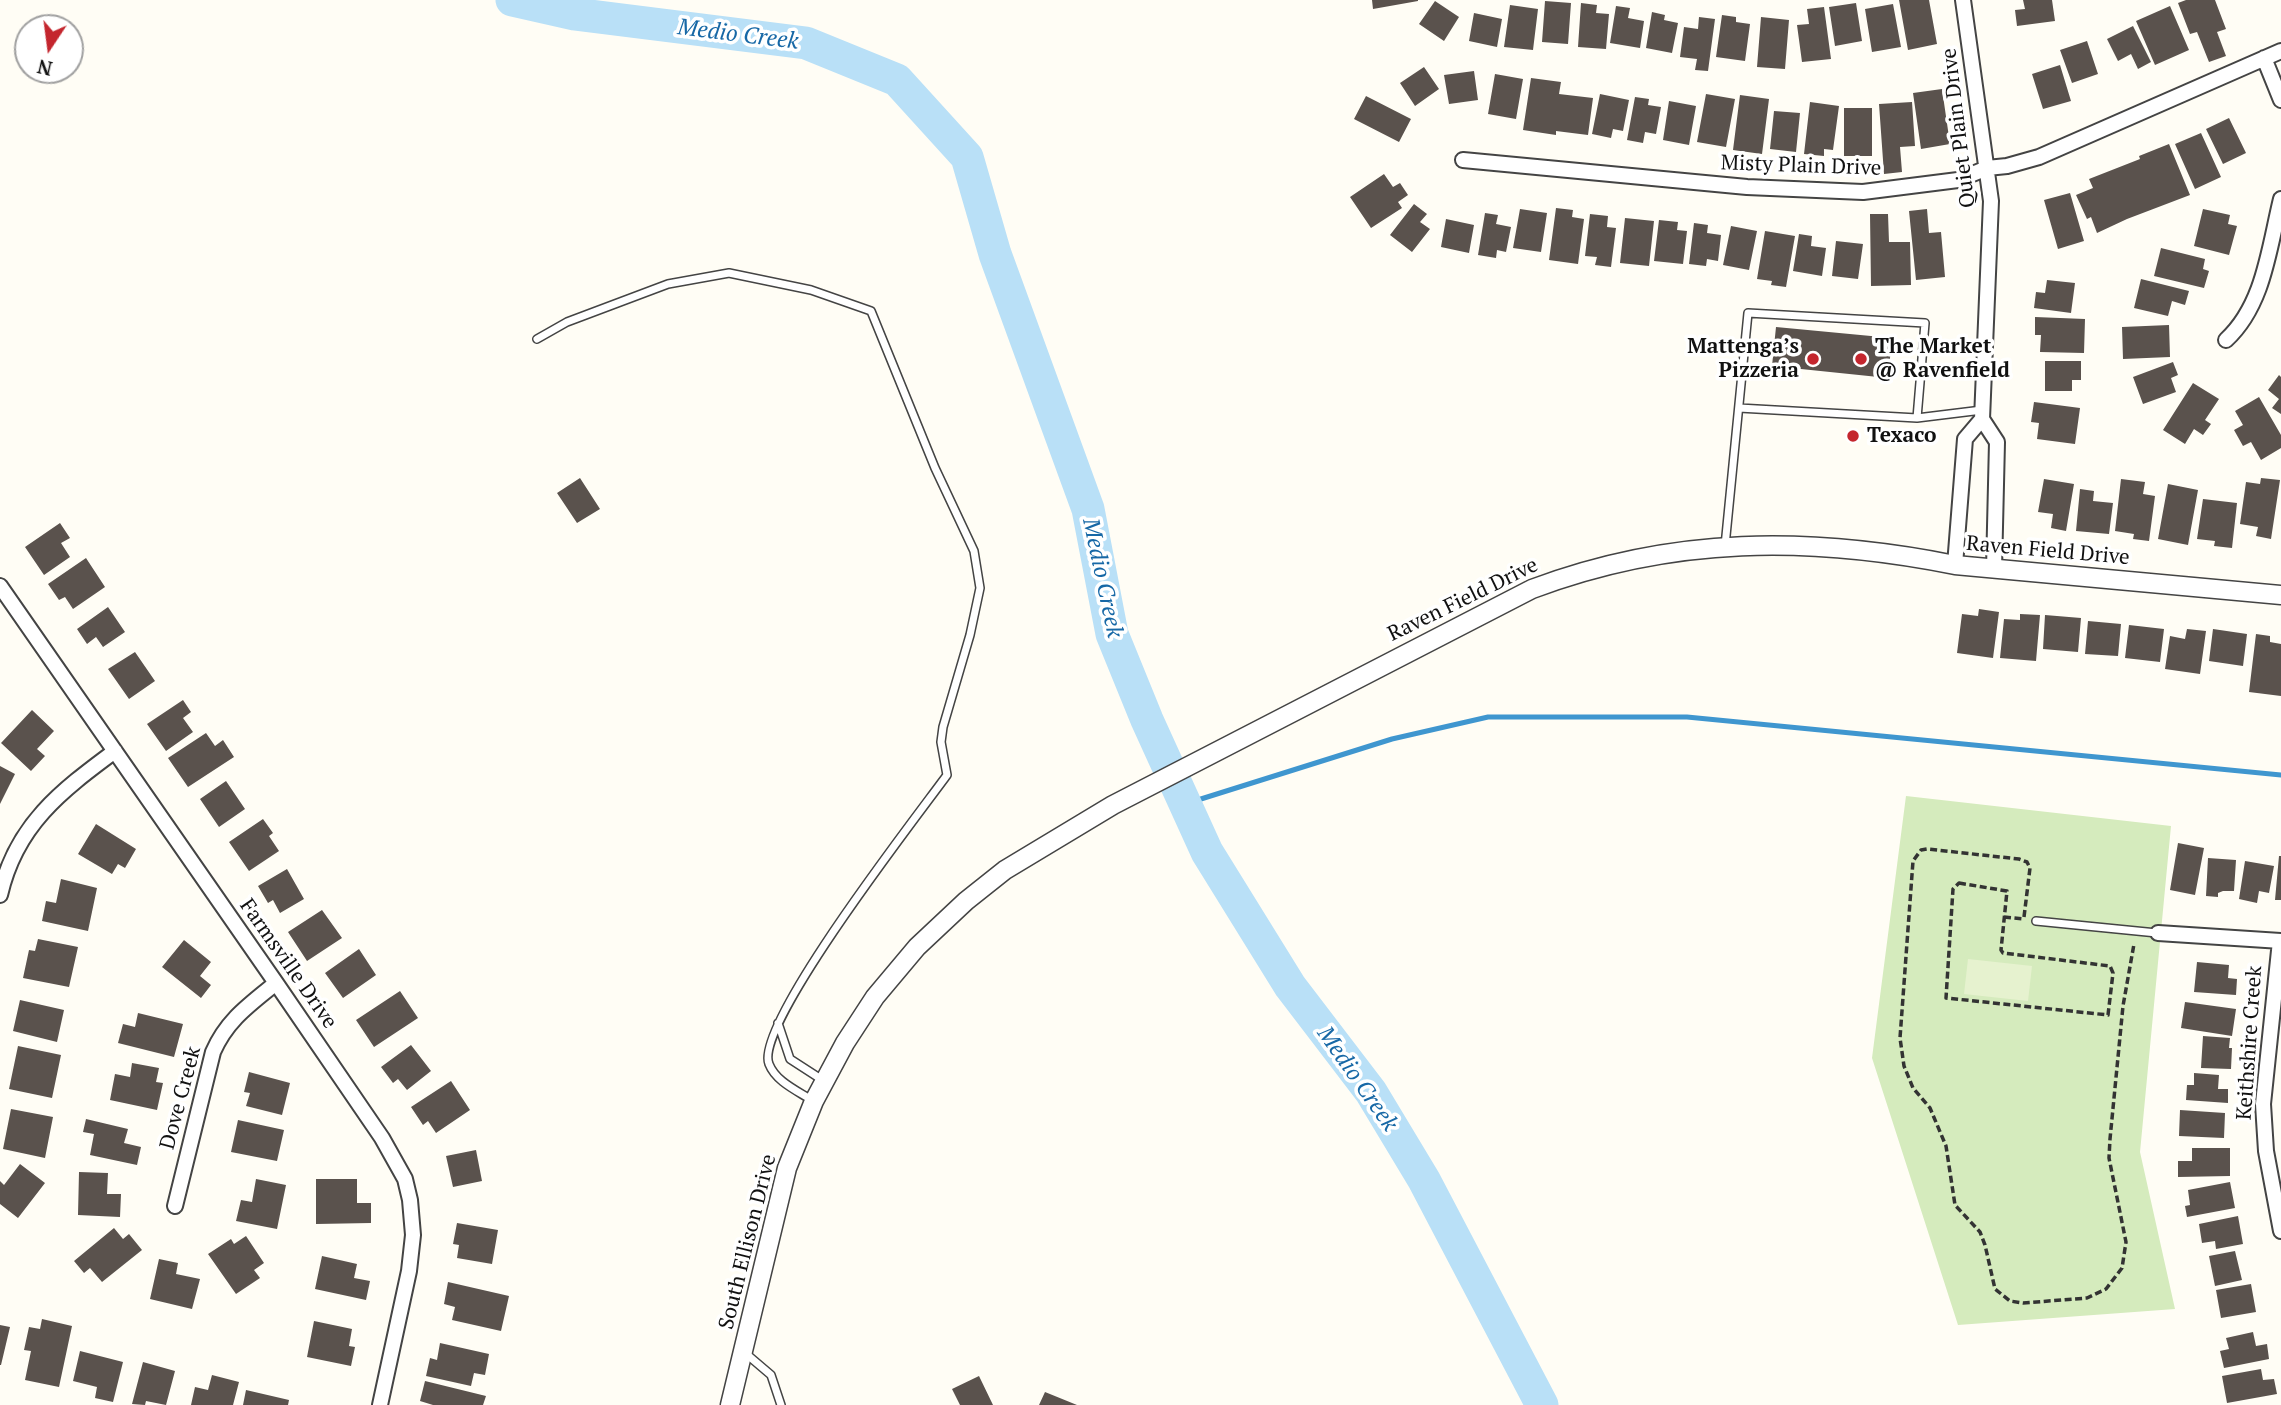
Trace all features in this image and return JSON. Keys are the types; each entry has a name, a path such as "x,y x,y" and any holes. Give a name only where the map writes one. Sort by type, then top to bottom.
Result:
{"street":[{"name":"Quiet Plain Drive","path":"1964,0 1991,201 1982,415 1997,442 1994,569"},
{"name":"Misty Plain Drive","path":"1463,160 1747,187 1863,192 1958,180 1987,168 2007,166 2039,157 2281,51"},
{"path":"2264,58 2281,100"},
{"path":"2226,340 2242,323 2254,304 2281,199"},
{"name":"Quiet Plain Drive","path":"1955,565 1965,439 1982,415"},
{"name":"Raven Field Drive","path":"1113,805 1497,605 1561,578 1670,553 1725,546 1818,545 1908,555 1955,565 2281,595"},
{"name":"Farmsville Drive","path":"0,586 382,1138 405,1179 413,1235 409,1271 380,1405"},
{"path":"0,895 10,865 29,828 52,799 115,751"},
{"name":"South Ellison Drive","path":"730,1405 787,1168 814,1101 845,1043 875,997 917,947 966,901 1005,870 1113,805"},
{"path":"2158,933 2280,941"},
{"name":"Keithshire Creek","path":"2280,941 2263,1104 2274,1162 2281,1231"},
{"name":"Dove Creek","path":"175,1206 213,1052 221,1034 232,1019 276,983"}],"lane":[{"path":"537,339 567,322 668,284 729,273 811,290 871,311 935,468 974,551 980,588 970,635 943,727 942,742 947,775 811,963 768,1045 768,1063 778,1078 814,1101"},
{"path":"1725,546 1748,313 1925,323 1917,418"},
{"path":"1739,408 1917,418 1982,415"},
{"path":"2036,921 2158,933"},
{"path":"778,1023 790,1059 825,1081"},
{"path":"743,1351 771,1375 781,1405"}],"path":[{"path":"2024,919 2029,868 2027,862 1927,849 1921,850 1913,861 1900,1038 1904,1066 1913,1088 1937,1121 1946,1146 1955,1205 1980,1232 1995,1289 2010,1301 2023,1303 2087,1298 2106,1289 2122,1268 2126,1242 2109,1158 2123,1006 2136,931"},
{"path":"1959,883 2004,889 2007,894 2004,917 2003,953 2110,966 2113,973 2108,1015 1945,998 1955,886 1959,883"},
{"path":"2004,917 2036,921"}],"green space":[{"path":"1906,796 2171,826 2140,1152 2175,1309 1958,1325 1872,1058"},
{"path":"1968,959 2032,966 2028,1001 1964,994"}],"building":[{"path":"1372,0 1418,0 1418,1 1373,9"},
{"path":"1899,0 1929,0 1937,44 1908,50"},
{"path":"2023,0 2052,0 2055,21 2017,26 2015,10 2025,9"},
{"path":"2186,0 2215,0 2226,29 2217,32 2226,56 2209,62 2197,32 2190,34 2178,3"},
{"path":"1435,1 1459,17 1444,41 1419,24"},
{"path":"1545,1 1571,3 1568,44 1542,42"},
{"path":"1581,3 1597,5 1596,13 1609,14 1606,49 1578,47"},
{"path":"1856,3 1862,41 1835,46 1829,7"},
{"path":"1893,4 1901,47 1872,52 1865,9"},
{"path":"1510,5 1538,9 1533,50 1504,47"},
{"path":"1616,6 1630,8 1628,18 1644,21 1640,48 1610,43"},
{"path":"2170,6 2189,50 2155,65 2136,21"},
{"path":"1824,7 1831,59 1802,62 1797,25 1809,24 1807,9"},
{"path":"1652,12 1665,15 1664,20 1678,23 1672,53 1646,48"},
{"path":"1474,13 1502,19 1497,47 1469,41"},
{"path":"1722,15 1736,17 1736,22 1750,24 1745,61 1716,57"},
{"path":"1699,17 1715,19 1708,71 1695,70 1697,59 1680,57 1684,27 1698,29"},
{"path":"1761,17 1789,20 1785,69 1757,67"},
{"path":"2133,26 2151,62 2138,69 2131,54 2118,61 2107,39"},
{"path":"2087,41 2098,74 2072,83 2060,50"},
{"path":"2060,65 2071,101 2043,109 2032,74"},
{"path":"1424,67 1439,89 1415,106 1400,83"},
{"path":"1474,71 1478,100 1449,104 1444,75"},
{"path":"1495,74 1523,79 1516,119 1488,114"},
{"path":"1531,78 1561,82 1559,94 1593,98 1588,135 1556,131 1556,135 1523,130"},
{"path":"1942,89 1950,144 1921,149 1913,93"},
{"path":"1600,94 1629,100 1623,131 1613,129 1611,138 1592,134"},
{"path":"1706,94 1735,99 1726,147 1697,142"},
{"path":"1740,95 1769,99 1762,154 1733,150"},
{"path":"1366,96 1411,119 1399,142 1354,119"},
{"path":"1635,97 1649,99 1648,105 1661,107 1656,134 1645,132 1643,143 1627,140"},
{"path":"1669,101 1696,106 1689,145 1663,140"},
{"path":"1810,102 1839,106 1833,150 1824,149 1824,156 1804,154"},
{"path":"1912,102 1915,146 1900,147 1902,172 1884,174 1879,104"},
{"path":"1844,108 1872,108 1872,156 1844,156"},
{"path":"1774,111 1800,113 1796,152 1770,149"},
{"path":"2229,118 2246,153 2223,164 2206,129"},
{"path":"2201,133 2221,177 2195,189 2175,144"},
{"path":"2169,144 2190,195 2097,233 2091,217 2087,219 2076,195 2093,188 2089,179 2140,159 2139,156"},
{"path":"1384,174 1393,187 1400,183 1408,195 1398,202 1402,208 1371,228 1350,197"},
{"path":"2070,193 2084,241 2058,249 2044,200"},
{"path":"1414,204 1427,214 1420,222 1430,229 1412,252 1390,235"},
{"path":"1556,208 1573,210 1572,217 1584,219 1578,264 1549,260"},
{"path":"1520,209 1547,213 1541,252 1513,248"},
{"path":"1927,209 1929,233 1941,232 1945,277 1916,280 1909,211"},
{"path":"2203,209 2230,215 2228,224 2237,226 2229,255 2194,246"},
{"path":"1485,213 1498,215 1496,224 1511,227 1506,252 1497,250 1496,258 1478,255"},
{"path":"1590,214 1608,216 1607,227 1616,228 1611,267 1595,265 1597,257 1585,256"},
{"path":"1870,214 1888,214 1889,242 1910,242 1911,285 1871,286"},
{"path":"1625,218 1654,221 1649,266 1620,263"},
{"path":"1446,219 1474,225 1469,253 1441,247"},
{"path":"1659,220 1678,222 1677,230 1687,231 1683,264 1654,261"},
{"path":"1694,223 1708,225 1707,233 1721,235 1718,261 1707,259 1706,266 1689,264"},
{"path":"1731,226 1757,231 1749,270 1723,265"},
{"path":"1765,231 1795,236 1786,287 1757,279"},
{"path":"1799,234 1812,236 1811,246 1826,248 1822,276 1793,271"},
{"path":"1836,241 1863,244 1858,279 1832,276"},
{"path":"2161,248 2205,259 2203,269 2209,271 2204,288 2154,276"},
{"path":"2141,279 2189,291 2185,305 2172,301 2168,316 2134,308"},
{"path":"2047,280 2075,283 2071,313 2034,308 2036,292 2045,293"},
{"path":"2035,317 2085,319 2084,353 2040,352 2041,335 2035,335"},
{"path":"2169,325 2170,357 2123,359 2122,327"},
{"path":"1776,327 1892,338 1888,378 1772,366"},
{"path":"2045,361 2081,361 2081,380 2072,380 2072,391 2045,391"},
{"path":"2173,362 2178,375 2171,378 2176,392 2143,404 2133,377"},
{"path":"2279,375 2281,414 2272,408 2279,399 2268,390"},
{"path":"2193,383 2219,399 2205,420 2211,424 2203,435 2194,429 2185,444 2163,430"},
{"path":"2259,397 2281,435 2281,448 2261,460 2251,442 2243,446 2234,430 2243,425 2235,411"},
{"path":"2034,402 2080,408 2075,444 2037,439 2039,423 2031,422"},
{"path":"580,478 600,509 577,523 557,493"},
{"path":"2261,478 2280,480 2271,539 2256,536 2258,527 2240,524 2246,482 2260,484"},
{"path":"2044,479 2074,484 2066,531 2051,528 2053,514 2038,512"},
{"path":"2121,479 2145,482 2143,494 2155,496 2149,541 2133,539 2134,534 2115,531"},
{"path":"2168,484 2198,490 2188,545 2158,539"},
{"path":"2080,489 2094,491 2093,501 2113,503 2109,534 2076,531"},
{"path":"2203,499 2237,503 2232,548 2214,546 2215,541 2197,539"},
{"path":"60,523 70,538 61,543 70,557 44,575 25,547"},
{"path":"86,558 105,587 73,609 65,597 59,600 48,584"},
{"path":"108,607 125,632 103,647 96,637 87,644 77,629"},
{"path":"1979,609 1999,612 1993,658 1957,653 1962,614 1978,616"},
{"path":"2020,614 2040,615 2036,661 2000,658 2004,619 2020,620"},
{"path":"2045,615 2081,618 2078,652 2043,649"},
{"path":"2088,621 2121,624 2118,656 2085,654"},
{"path":"2129,625 2164,629 2160,662 2125,658"},
{"path":"2187,629 2206,631 2200,674 2165,669 2170,636 2185,639"},
{"path":"2213,629 2247,634 2243,666 2209,661"},
{"path":"2256,634 2270,636 2270,642 2281,644 2281,696 2249,692"},
{"path":"135,652 155,681 129,699 108,669"},
{"path":"183,700 191,712 183,718 193,732 166,751 147,724"},
{"path":"32,710 54,731 37,749 45,756 31,771 1,743"},
{"path":"206,733 215,746 223,740 234,757 188,787 168,758"},
{"path":"0,766 15,774 0,804"},
{"path":"226,781 245,809 219,827 200,799"},
{"path":"263,819 273,833 269,836 279,851 249,871 229,842"},
{"path":"96,824 136,849 125,868 118,864 112,874 78,854"},
{"path":"2178,843 2204,848 2195,895 2170,890"},
{"path":"2279,856 2281,900 2275,900"},
{"path":"2208,858 2236,860 2234,891 2223,891 2218,893 2218,897 2206,896"},
{"path":"2245,861 2274,866 2269,893 2259,891 2257,903 2239,899"},
{"path":"287,869 304,899 280,913 273,900 268,903 258,886"},
{"path":"61,879 97,888 88,931 42,921 46,901 56,903"},
{"path":"322,910 342,938 307,961 288,932"},
{"path":"38,939 78,947 69,987 23,978 29,950 35,951"},
{"path":"184,940 211,962 200,976 211,985 201,998 162,967"},
{"path":"359,949 376,975 343,998 325,973"},
{"path":"2197,962 2229,965 2228,978 2237,979 2236,995 2194,992"},
{"path":"400,991 418,1018 374,1047 356,1020"},
{"path":"20,1000 64,1010 57,1042 13,1031"},
{"path":"2185,1002 2236,1009 2232,1036 2181,1028"},
{"path":"138,1013 183,1024 174,1057 118,1043 123,1024 135,1027"},
{"path":"2203,1036 2230,1038 2231,1069 2201,1068"},
{"path":"411,1045 431,1071 407,1090 398,1079 393,1083 381,1067"},
{"path":"18,1046 61,1055 52,1098 9,1089"},
{"path":"132,1063 159,1068 156,1082 163,1083 157,1110 110,1100 115,1074 130,1077"},
{"path":"249,1072 290,1083 282,1115 246,1106 250,1093 244,1092"},
{"path":"2194,1073 2219,1075 2218,1089 2228,1089 2228,1103 2186,1100 2187,1085 2194,1085"},
{"path":"451,1081 470,1110 436,1133 428,1121 423,1125 411,1107"},
{"path":"11,1109 53,1117 45,1158 3,1149"},
{"path":"2180,1110 2225,1113 2224,1138 2179,1136"},
{"path":"86,1119 128,1129 124,1143 141,1147 137,1165 90,1155 94,1134 83,1132"},
{"path":"238,1120 284,1130 277,1161 231,1152"},
{"path":"2192,1148 2230,1148 2230,1176 2178,1177 2178,1161 2192,1161"},
{"path":"476,1150 482,1181 453,1187 446,1156"},
{"path":"20,1164 45,1183 18,1218 0,1204 0,1181 4,1185"},
{"path":"79,1172 108,1173 107,1194 121,1194 120,1217 78,1215"},
{"path":"256,1179 286,1185 277,1229 236,1221 241,1200 252,1202"},
{"path":"316,1179 357,1179 357,1203 371,1203 371,1223 316,1224"},
{"path":"2230,1182 2235,1208 2187,1217 2185,1206 2190,1205 2188,1190"},
{"path":"2238,1216 2243,1244 2216,1249 2215,1241 2202,1243 2199,1224"},
{"path":"457,1223 498,1230 492,1264 457,1258 459,1245 453,1244"},
{"path":"114,1228 123,1239 129,1234 142,1250 102,1282 90,1268 84,1273 74,1261"},
{"path":"246,1236 264,1263 254,1270 260,1278 236,1294 208,1254 231,1239 234,1244"},
{"path":"2235,1251 2242,1280 2215,1286 2209,1256"},
{"path":"322,1256 357,1264 354,1278 370,1281 366,1300 315,1289"},
{"path":"159,1259 178,1263 176,1274 200,1279 192,1309 150,1299"},
{"path":"448,1282 509,1296 501,1331 452,1320 455,1307 444,1304"},
{"path":"2251,1284 2256,1312 2221,1318 2216,1290"},
{"path":"42,1319 72,1326 59,1387 25,1380 31,1351 24,1350 29,1327 40,1329"},
{"path":"314,1321 352,1329 349,1346 355,1347 351,1366 307,1357"},
{"path":"0,1325 10,1327 1,1365 0,1365"},
{"path":"2253,1332 2256,1346 2267,1344 2269,1359 2224,1368 2220,1351 2229,1349 2226,1338"},
{"path":"440,1343 489,1354 485,1375 474,1373 471,1386 426,1376 430,1358 437,1360"},
{"path":"80,1351 123,1362 113,1402 95,1398 97,1387 73,1381"},
{"path":"143,1362 175,1371 166,1405 146,1401 145,1405 132,1404"},
{"path":"2261,1369 2263,1380 2274,1379 2277,1394 2227,1403 2222,1376"},
{"path":"212,1375 239,1382 233,1405 191,1405 195,1387 208,1390"},
{"path":"979,1376 993,1405 960,1405 952,1389"},
{"path":"425,1381 486,1396 483,1405 433,1405 420,1401"},
{"path":"246,1390 289,1400 288,1405 243,1405"},
{"path":"1045,1392 1077,1405 1039,1405"}],"waterway":[{"name":"Medio Creek","path":"512,0 574,14 806,43 897,80 967,157 995,254 1088,509 1112,634 1147,720 1207,852 1290,986 1371,1092 1424,1180 1542,1405"},
{"path":"1185,804 1392,739 1488,717 1687,717 2281,775"}],"place":[{"name":"Mattenga’s Pizzeria","path":"1813,359"},
{"name":"The Market @ Ravenfield","path":"1861,359"},
{"name":"Texaco","path":"1853,436"}]}
